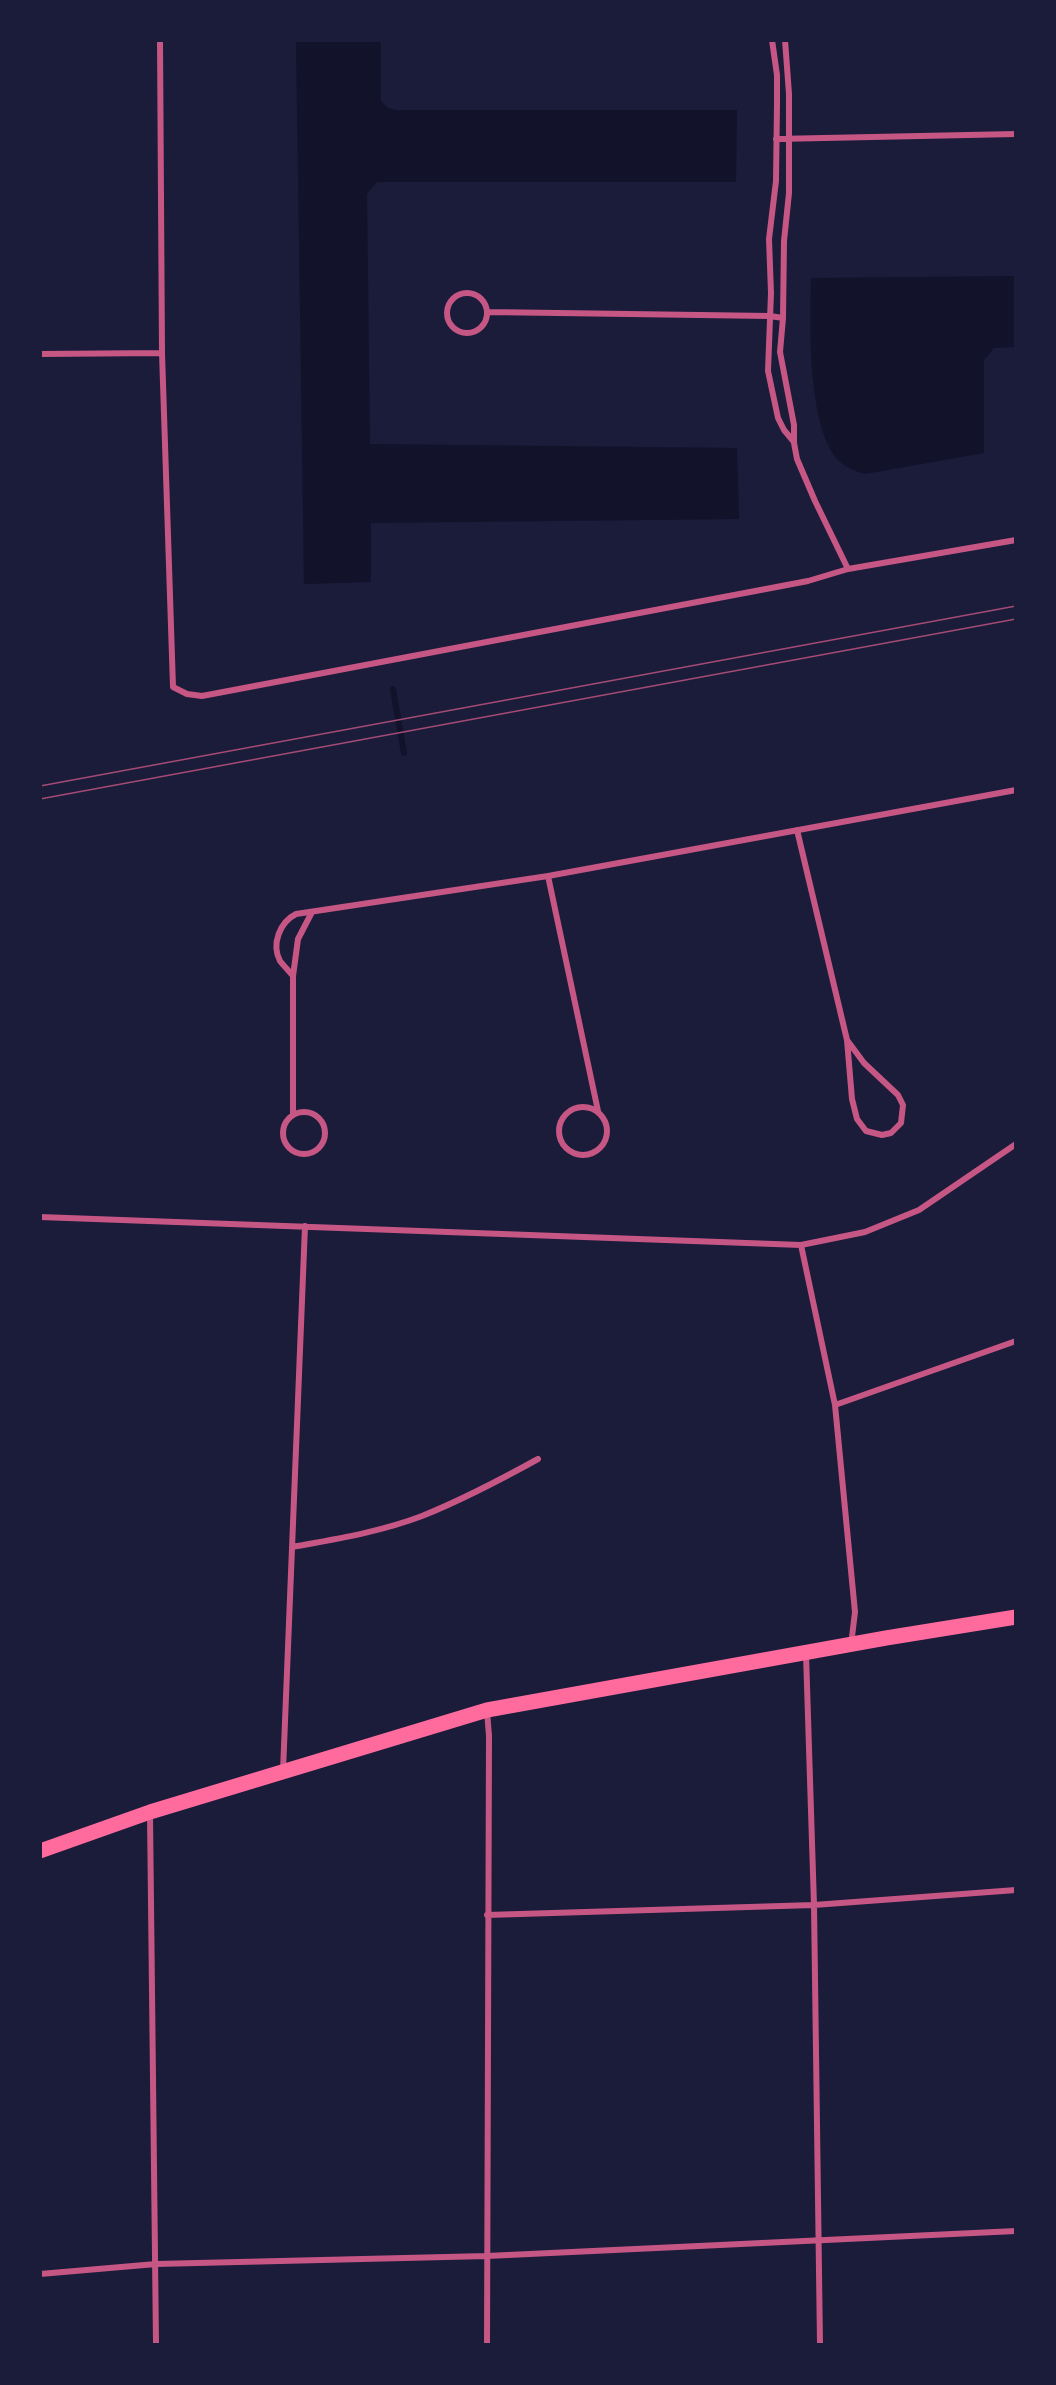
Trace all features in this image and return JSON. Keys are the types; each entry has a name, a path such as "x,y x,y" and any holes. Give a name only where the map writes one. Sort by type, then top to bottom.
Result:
{"main road":[{"path":"40,1851 150,1812 487,1710 1016,1617"}],"street":[{"path":"160,40 162,353 173,687 187,694 202,696 808,581 848,569 1016,540"},
{"path":"772,40 777,75 776,182 769,239 768,370 778,418 794,443"},
{"path":"785,40 789,75 789,193 784,241 780,352 794,425 797,459 848,569"},
{"path":"776,139 1016,134"},
{"path":"466,293 472,293 482,300 487,312 483,325 472,333 458,331 448,321 447,314 450,302 460,294 466,293"},
{"path":"487,312 783,318"},
{"path":"40,354 162,353"},
{"path":"293,976 280,961 276,950 279,932 286,919 296,914 548,876 1016,790"},
{"path":"797,830 847,1040 852,1098 858,1119 866,1131 882,1135 891,1133 901,1123 904,1113 903,1105 898,1095 864,1064 847,1040"},
{"path":"548,876 598,1111 607,1125 606,1141 602,1148 587,1156 571,1153 561,1141 559,1134 562,1118 575,1108 582,1107 598,1111"},
{"path":"293,1114 308,1111 321,1119 324,1125 324,1140 315,1151 302,1154 290,1149 283,1137 284,1124 293,1114 293,976 298,939 312,912"},
{"path":"40,1217 801,1245 865,1232 919,1210 1016,1144"},
{"path":"283,1771 305,1226"},
{"path":"801,1245 834,1405 855,1612 851,1645"},
{"path":"834,1405 1016,1341"},
{"path":"292,1547 357,1535 420,1516 480,1491 538,1459"},
{"path":"806,1654 814,1905 820,2344"},
{"path":"487,1710 489,1736 487,2344"},
{"path":"150,1812 156,2344"},
{"path":"487,1915 814,1905 1016,1890"},
{"path":"40,2274 156,2264 487,2256 1016,2231"}],"shaded area":[{"path":"296,41 381,41 381,101 388,108 397,110 737,110 736,182 377,182 367,194 370,444 737,448 739,519 371,523 371,582 304,584"},
{"path":"1015,276 1015,347 994,348 984,360 984,453 865,474 840,462 827,443 815,398 810,321 811,278"}],"waterway":[{"path":"393,689 404,753"}],"tram line":[{"path":"40,786 1016,606"},
{"path":"40,799 1016,619"}]}
